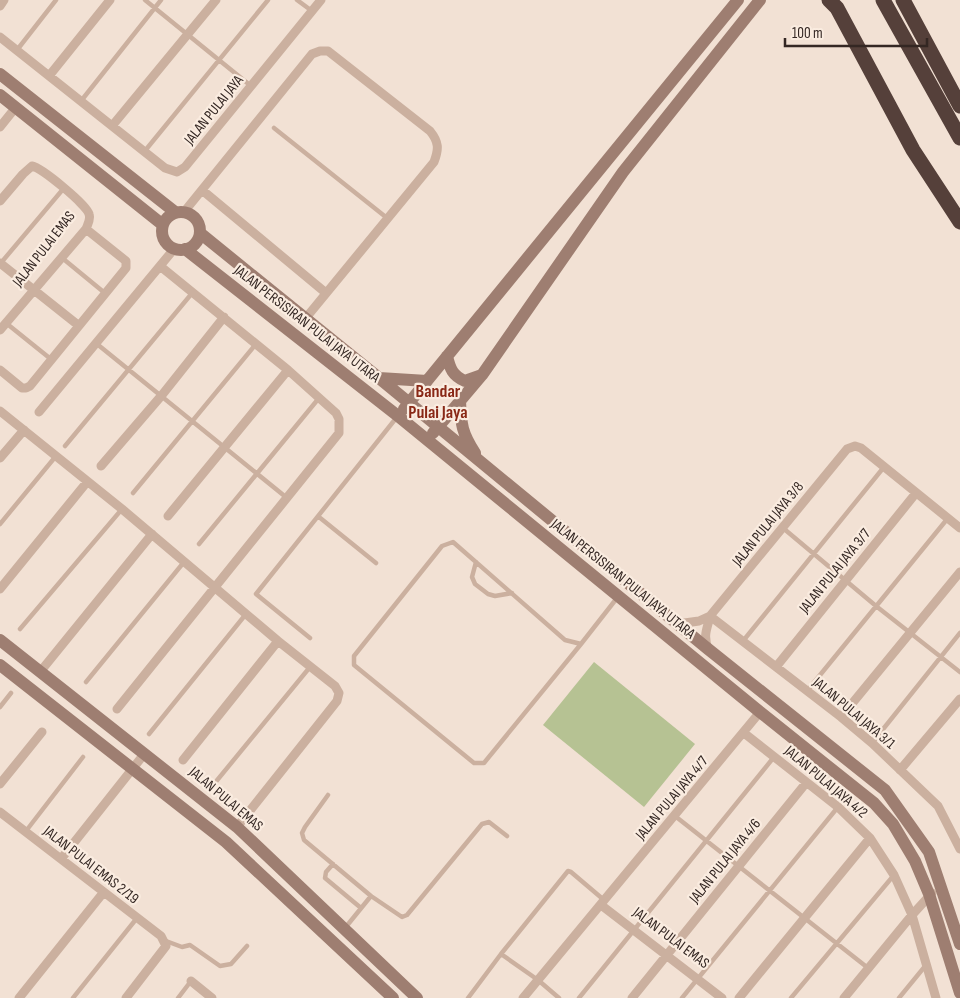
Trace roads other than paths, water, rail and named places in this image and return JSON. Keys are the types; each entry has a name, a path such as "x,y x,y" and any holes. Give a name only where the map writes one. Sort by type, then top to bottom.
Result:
{"highway":[{"path":"829,0 837,8 913,150 960,222"},
{"path":"883,0 960,138"},
{"path":"903,0 960,106"}],"main road":[{"path":"398,416 738,0"},
{"path":"426,440 482,376 623,172 760,0"},
{"path":"0,74 180,212 195,218 199,225 200,233 195,244 179,249 164,239 162,235 163,225 169,216 180,212"},
{"path":"0,95 163,225"},
{"name":"JALAN PERSISIRAN PULAI JAYA UTARA","path":"200,233 438,426 677,624 885,790 929,852 960,944"},
{"name":"JALAN PERSISIRAN PULAI JAYA UTARA","path":"179,249 398,416 874,803 892,824 914,861 929,894 960,993"},
{"path":"447,356 449,366 455,377 465,381 482,376"},
{"path":"379,378 427,381"},
{"path":"460,401 461,427 467,441 482,463"},
{"name":"JALAN PULAI EMAS","path":"0,640 237,827 417,998"},
{"path":"0,665 226,842 393,998"}],"street":[{"path":"0,6 4,0"},
{"path":"49,76 110,0"},
{"path":"112,126 216,0"},
{"name":"JALAN PULAI JAYA","path":"0,37 144,152 173,172 182,170 321,0"},
{"path":"180,212 202,190 312,54 320,50 328,51 430,131 437,139 438,150 434,162 305,319"},
{"path":"0,127 16,107"},
{"name":"JALAN PULAI EMAS","path":"0,201 32,166 42,170 64,188 87,209 90,215 86,228 3,326"},
{"path":"202,190 326,293"},
{"path":"0,370 22,388 26,388 52,360 78,325 126,268 126,261 86,228"},
{"path":"39,412 160,266 179,249"},
{"path":"0,264 78,325"},
{"path":"117,709 339,433 339,419 336,413 288,370 160,266"},
{"path":"101,466 162,395 224,317"},
{"path":"168,516 288,370"},
{"path":"0,411 122,509 278,642 335,686 339,692 337,701 237,827"},
{"path":"0,458 24,430"},
{"name":"JALAN PULAI JAYA 3/8","path":"710,616 848,449 855,446 860,448 884,467"},
{"path":"884,467 960,528"},
{"path":"0,589 87,482"},
{"name":"JALAN PULAI JAYA 3/7","path":"776,667 916,493"},
{"path":"40,672 152,534"},
{"path":"842,717 960,572"},
{"path":"677,624 699,621 710,616"},
{"path":"708,649 704,634 710,616"},
{"name":"JALAN PULAI JAYA 3/1","path":"710,616 842,717 872,743 938,806 960,849"},
{"path":"182,760 278,642"},
{"path":"900,770 960,699"},
{"name":"JALAN PULAI JAYA 4/7","path":"523,998 760,712"},
{"path":"0,784 42,732"},
{"name":"JALAN PULAI JAYA 4/2","path":"744,733 838,807 870,838 894,875 912,915 936,998"},
{"path":"61,859 145,753"},
{"name":"JALAN PULAI JAYA 4/6","path":"632,998 806,783"},
{"name":"JALAN PULAI EMAS 2/19","path":"0,812 161,936 164,941"},
{"path":"739,998 870,838"},
{"path":"844,998 929,894 941,888"},
{"path":"19,998 103,892"},
{"name":"JALAN PULAI EMAS","path":"603,902 633,930 722,998"},
{"path":"126,998 166,946 164,941"},
{"path":"191,981 212,998"}],"lane":[{"path":"17,50 56,0"},
{"path":"145,0 251,86"},
{"path":"81,101 161,0"},
{"path":"144,152 268,0"},
{"path":"297,0 312,11"},
{"path":"274,128 387,218"},
{"path":"0,264 64,188"},
{"path":"61,257 106,294"},
{"path":"65,446 193,292"},
{"path":"3,326 52,360"},
{"path":"97,344 287,498"},
{"path":"133,493 256,344"},
{"path":"199,544 319,398"},
{"path":"310,638 256,594 398,416"},
{"path":"0,524 56,456"},
{"path":"743,641 884,467"},
{"path":"20,629 122,509"},
{"path":"319,517 376,563"},
{"path":"807,691 948,518"},
{"path":"783,528 876,606 960,672"},
{"path":"581,644 565,640 453,542 442,546 354,656 354,665 474,763 484,763 581,644 619,597"},
{"path":"86,682 184,562"},
{"path":"476,562 472,577 475,584 488,594 495,596 512,593"},
{"path":"149,734 246,614"},
{"path":"872,743 960,633"},
{"path":"214,784 310,667"},
{"path":"0,707 11,693"},
{"path":"579,998 774,756"},
{"path":"26,831 83,757"},
{"path":"328,795 304,826 302,833 304,840 372,896 402,917 406,915 482,824 490,822 507,836"},
{"path":"682,998 838,807"},
{"path":"675,816 740,865 869,968"},
{"path":"333,864 326,872 325,878 361,908"},
{"path":"468,998 568,871 603,902"},
{"path":"791,998 894,875"},
{"path":"344,930 372,896"},
{"path":"73,998 137,918"},
{"path":"164,941 182,947 190,945 220,966 231,964 247,946"},
{"path":"501,954 538,980 559,998"},
{"path":"899,998 926,965"},
{"path":"178,998 191,981"}],"district":[{"name":"Bandar Pulai Jaya","path":"438,401"}]}
